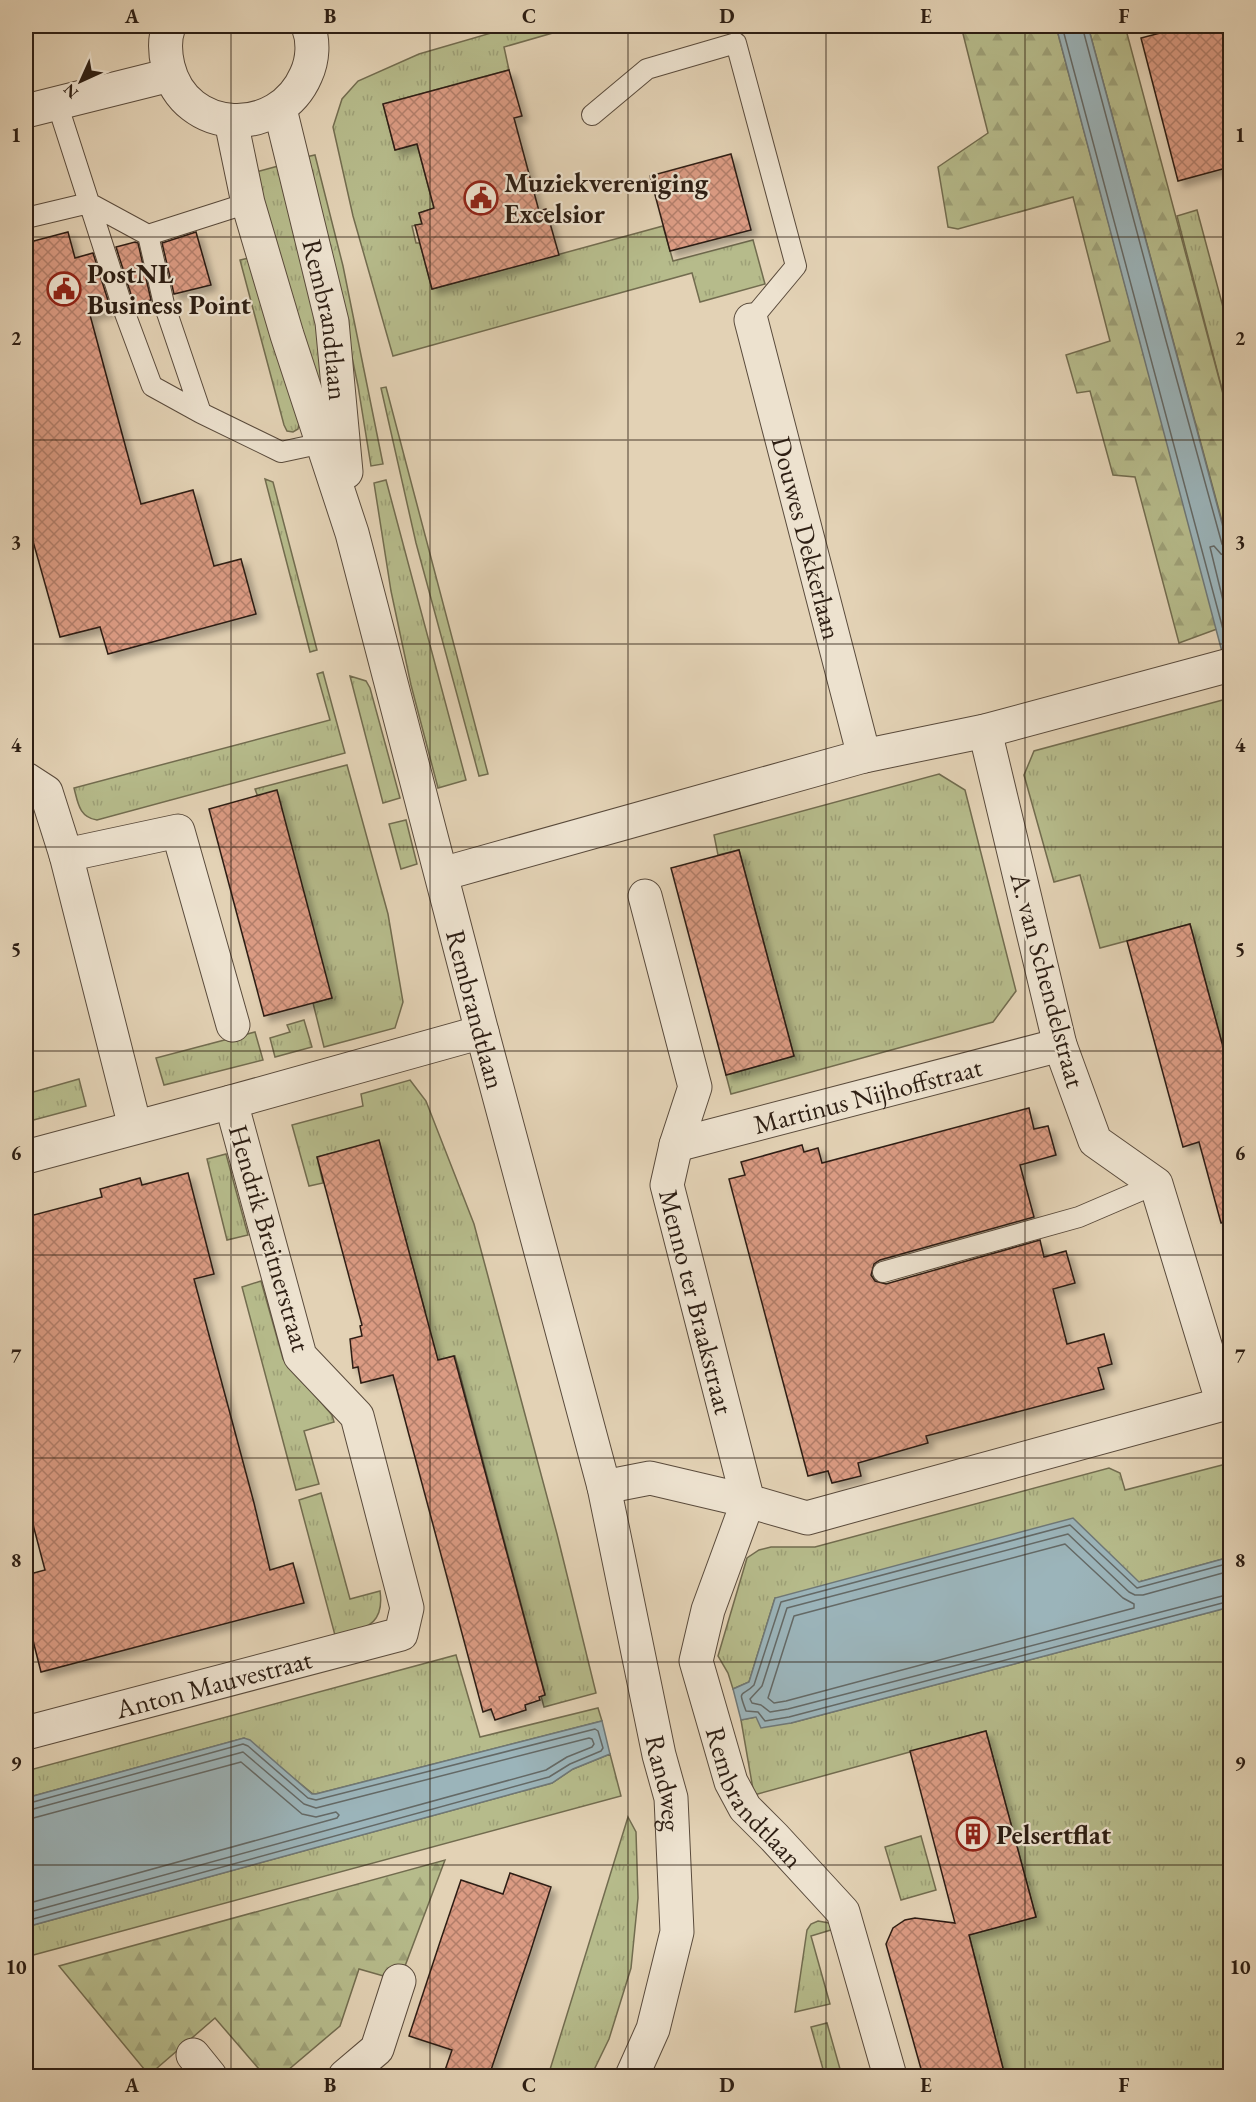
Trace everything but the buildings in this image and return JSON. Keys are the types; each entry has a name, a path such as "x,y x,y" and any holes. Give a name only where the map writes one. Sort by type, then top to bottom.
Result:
{"street":[{"path":"169,26 165,52 170,75 182,95 200,110 231,121 248,121 265,116 280,108 298,91 309,67 315,27"},
{"path":"26,111 170,75"},
{"name":"Rembrandtlaan","path":"280,108 332,322 352,534"},
{"name":"Rembrandtlaan","path":"231,121 248,203 287,335 352,534 604,1486"},
{"name":"Douwes Dekkerlaan","path":"751,320 864,756"},
{"path":"442,874 864,756 985,731 1223,667"},
{"name":"A. van Schendelstraat","path":"985,731 1060,1045 1095,1141 1156,1184"},
{"path":"26,779 46,792 66,855 135,1127"},
{"path":"66,855 178,831 233,1025"},
{"name":"Menno ter Braakstraat","path":"645,896 695,1087 676,1145 667,1185 748,1501"},
{"path":"26,1157 482,1032"},
{"name":"Martinus Nijhoffstraat","path":"676,1145 1060,1045"},
{"name":"Hendrik Breitnerstraat","path":"231,1102 300,1356 357,1416 407,1608 401,1634"},
{"path":"604,1486 650,1478 748,1501 807,1518 1223,1404 1156,1184"},
{"name":"Randweg","path":"604,1486 647,1701 671,1798 677,1932 653,2029 632,2076"},
{"name":"Rembrandtlaan","path":"748,1501 708,1610 696,1661 731,1782 745,1808 843,1912 890,2076"},
{"name":"Anton Mauvestraat","path":"26,1733 401,1634"},
{"path":"345,2076 377,2049 399,1981"}],"lane":[{"path":"592,115 647,69 736,43 796,266 751,320"},
{"path":"57,103 123,308 152,386 281,452 322,442"},
{"path":"26,218 89,203 148,235 248,203"},
{"path":"148,235 164,304 201,413"},
{"path":"883,1272 1079,1217 1156,1184"}],"green space":[{"path":"515,26 577,26 504,47 509,70 383,104 395,150 417,144 434,208 419,213 422,224 412,226 416,243 420,243 432,289 663,226 673,261 753,240 765,284 700,302 692,273 393,356 353,216 333,127 342,99 358,81 419,54"},
{"path":"961,26 1056,26 1217,629 1179,643 1135,477 1113,475 1090,391 1077,393 1066,355 1110,341 1073,197 958,229 948,227 938,167 988,133"},
{"path":"1088,26 1125,26 1230,420 1230,551"},
{"path":"315,155 343,266 383,464 371,466 358,386 333,266 301,158"},
{"path":"282,165 336,418 322,421 256,172"},
{"path":"1197,210 1230,333 1230,420 1177,216"},
{"path":"253,257 299,424 298,429 293,432 287,431 284,425 240,260"},
{"path":"386,387 488,774 479,776 416,543 381,388"},
{"path":"265,479 273,482 317,650 310,652"},
{"path":"386,480 466,780 438,788 411,685 391,591 374,483"},
{"path":"323,672 345,753 97,820 86,816 80,808 74,788 330,720 317,674"},
{"path":"350,676 366,681 370,688 400,798 383,803"},
{"path":"1230,698 1230,1073 1190,924 1100,948 1080,875 1054,882 1024,775 1034,751"},
{"path":"347,765 388,914 403,1002 395,1028 324,1047 313,1003 332,998 255,789"},
{"path":"939,774 965,790 1016,991 993,1022 731,1094 726,1075 794,1056 739,850 718,855 714,835"},
{"path":"406,820 417,864 401,869 389,824"},
{"path":"304,1020 312,1047 275,1057 270,1038 290,1032 287,1025"},
{"path":"255,1032 263,1060 164,1085 156,1058"},
{"path":"79,1079 86,1106 26,1122 26,1094"},
{"path":"410,1080 426,1101 474,1224 557,1534 596,1693 544,1707 541,1696 545,1694 455,1356 411,1367 425,1311 379,1141 317,1157 323,1183 309,1186 292,1125 363,1106 361,1094"},
{"path":"226,1154 248,1235 227,1240 207,1159"},
{"path":"261,1281 283,1359 332,1415 334,1422 304,1431 319,1484 296,1490 242,1287"},
{"path":"1230,1463 1230,1557 1139,1582 775,1598 749,1682 733,1689 728,1673 718,1656 747,1558 759,1550 771,1547 815,1547 1109,1468 1120,1473 1125,1490"},
{"path":"321,1493 350,1599 380,1591 381,1603 376,1619 364,1628 336,1639 299,1500"},
{"path":"1230,1607 1230,2076 1005,2076 969,1935 1036,1917 986,1731 754,1795 741,1720 756,1717 791,1723"},
{"path":"456,1655 480,1737 598,1708 602,1721 316,1794 313,1794 244,1738 26,1798 26,1771"},
{"path":"610,1754 621,1796 26,1957 26,1927 552,1783 573,1769"},
{"path":"628,1817 636,1832 638,1898 631,1968 609,2039 591,2076 548,2076"},
{"path":"921,1836 936,1890 901,1900 885,1847"},
{"path":"445,1860 402,1974 387,1977 359,1969 340,2026 281,2076 265,2076 215,2018 149,2075 59,1966"},
{"path":"818,1921 829,1923 834,1929 811,1936 830,2004 795,2012 807,1930 811,1924"},
{"path":"827,2023 842,2076 825,2076 811,2027"}],"water":[{"path":"1056,26 1088,26 1230,553 1230,682"},
{"path":"1073,1518 1139,1582 1230,1557 1230,1607 791,1723 761,1728 756,1717 741,1720 733,1689 749,1682 775,1598"},
{"path":"602,1721 610,1754 573,1769 552,1783 26,1927 26,1798 244,1738 250,1740 312,1794 316,1794"}],"place":[{"name":"Muziekvereniging Excelsior","path":"481,198"},
{"name":"PostNL Business Point","path":"64,289"},
{"name":"Pelsertflat","path":"973,1834"}]}
